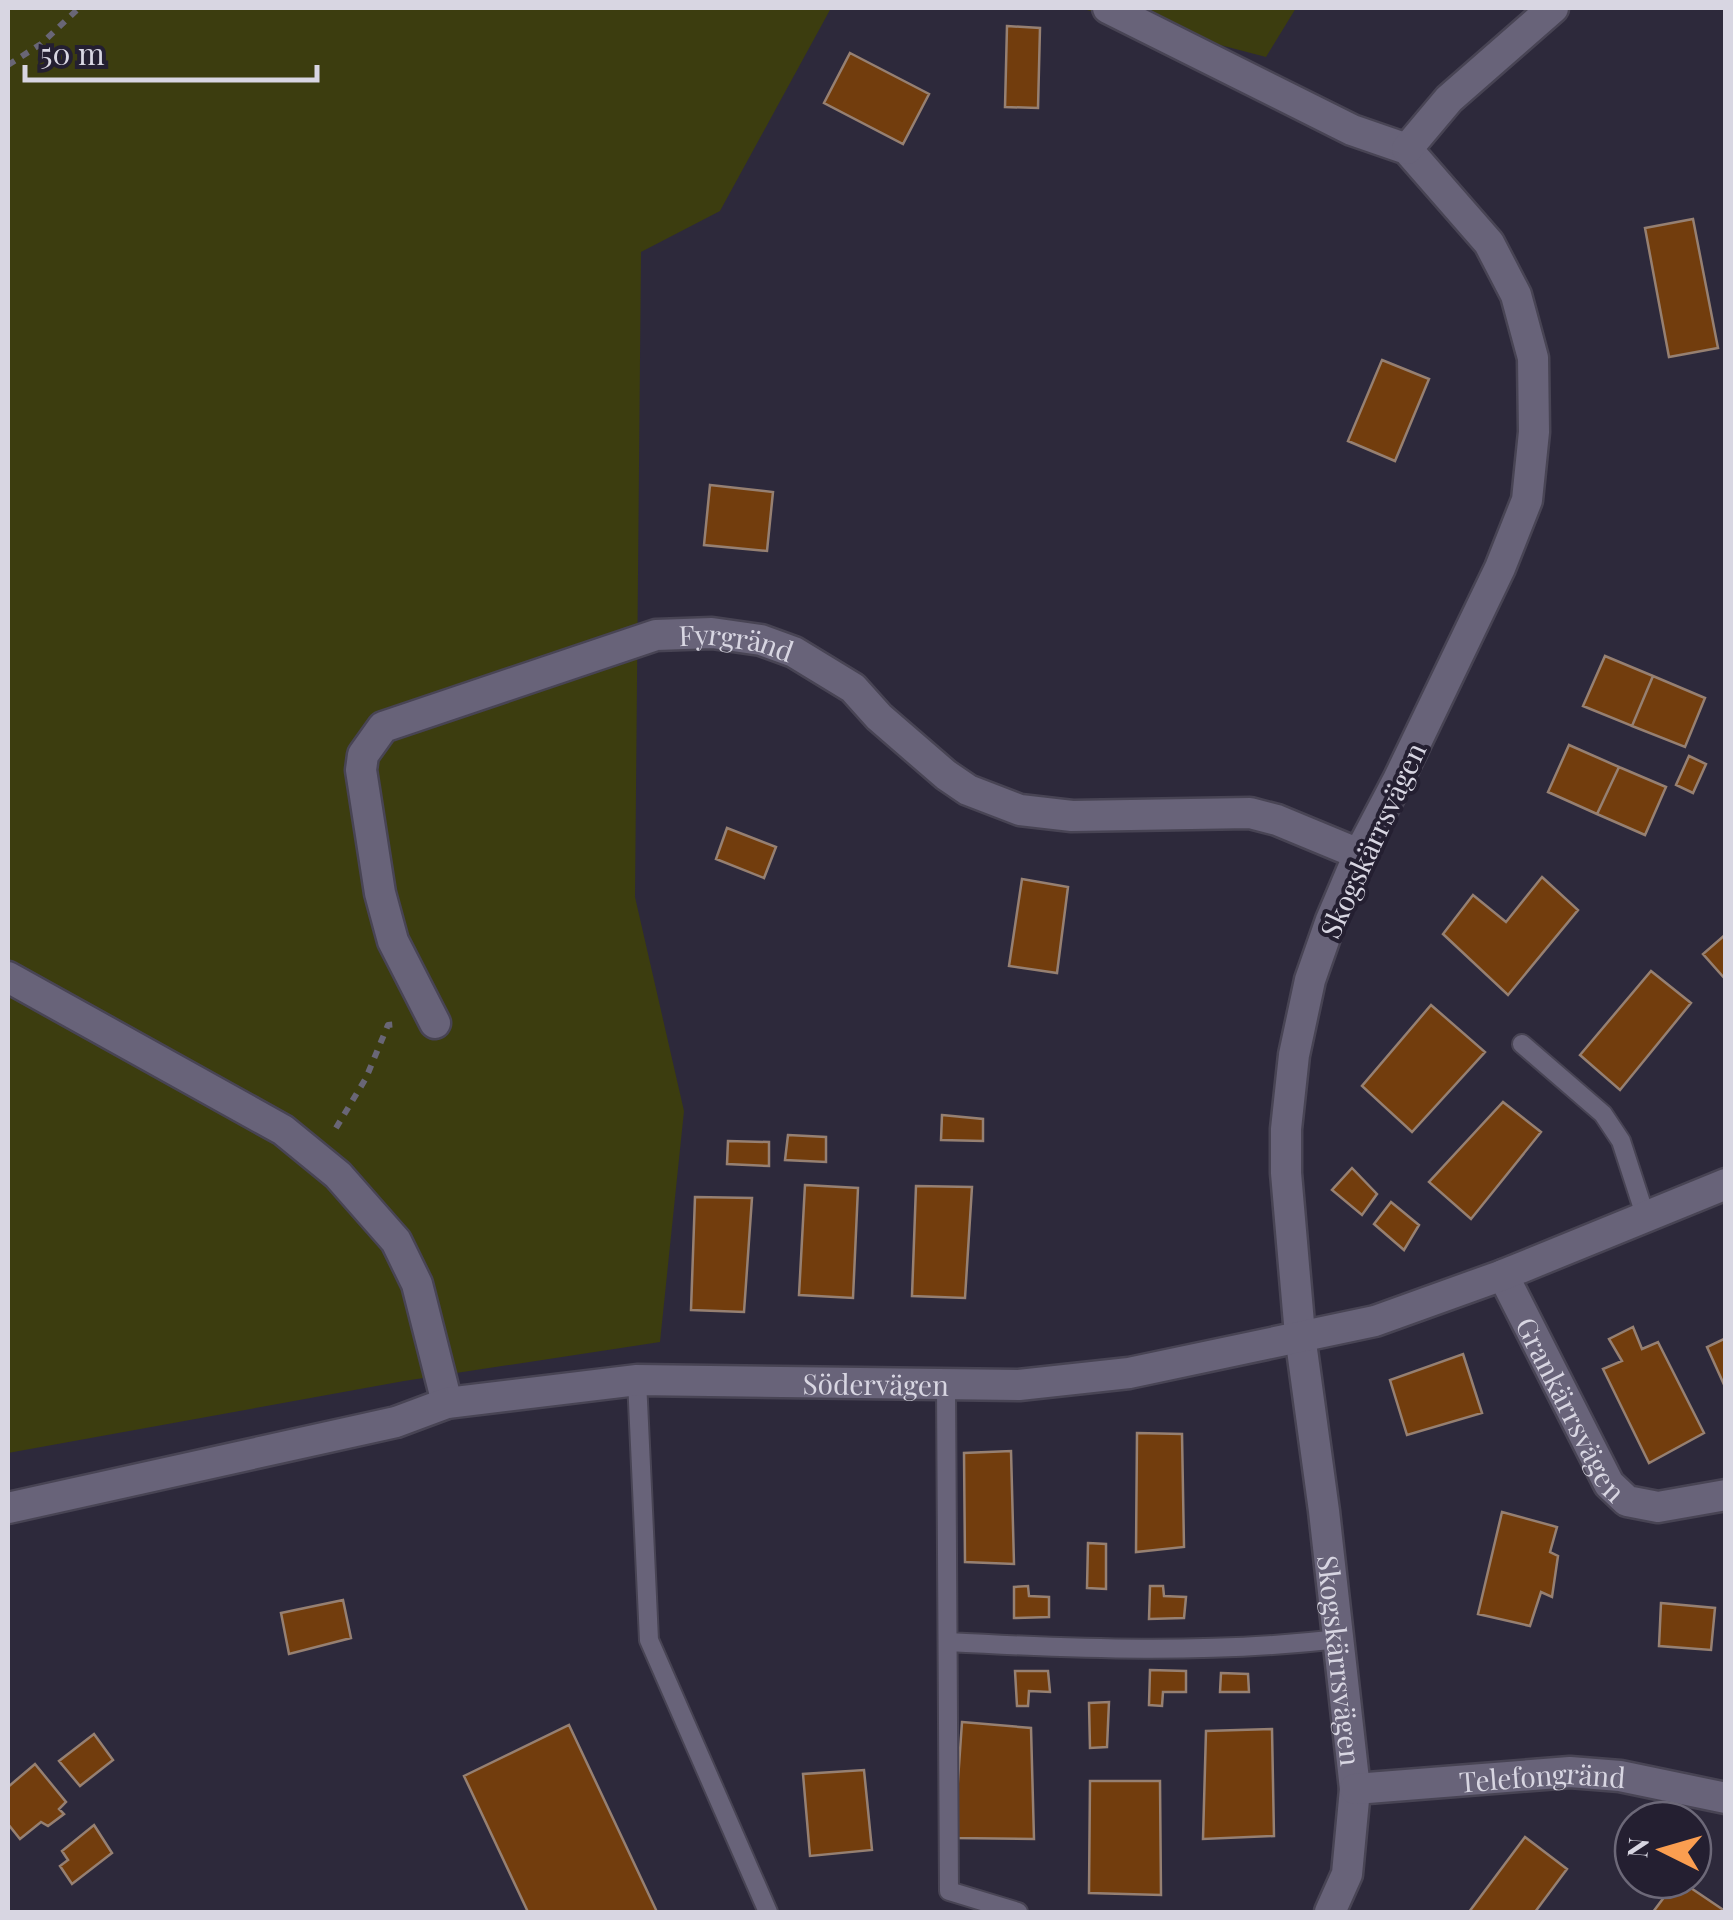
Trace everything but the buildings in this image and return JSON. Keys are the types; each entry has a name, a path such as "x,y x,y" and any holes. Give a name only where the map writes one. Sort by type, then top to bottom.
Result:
{"street":[{"name":"Skogskärrsvägen","path":"1108,8 1352,130 1407,150 1488,243 1516,294 1533,358 1534,432 1527,500 1500,568 1359,854 1331,920 1310,980 1294,1055 1286,1174 1300,1336 1355,1789 1346,1874 1330,1912"},
{"path":"1407,150 1449,99 1553,8"},
{"name":"Fyrgränd","path":"435,1023 392,940 377,875 362,770 364,755 383,727 656,635 712,634 761,640 794,652 853,688 879,717 946,775 968,790 1020,810 1072,816 1250,813 1359,854"},
{"path":"8,978 283,1130 338,1175 396,1241 417,1284 447,1403"},
{"name":"Södervägen","path":"8,1508 396,1422 447,1403 637,1380 1019,1385 1129,1373 1375,1320 1503,1275 1726,1184"},
{"name":"Grankärrsvägen","path":"1503,1275 1608,1484 1627,1501 1658,1507 1726,1495"},
{"name":"Telefongränd","path":"1355,1789 1570,1772 1620,1776 1726,1798"}],"lane":[{"path":"1522,1044 1603,1114 1621,1141 1646,1218"},
{"path":"637,1380 649,1640 768,1912"},
{"path":"946,1384 949,1891 1018,1912"},
{"path":"948,1642 1075,1648 1248,1648 1339,1639"}],"path":[{"path":"8,64 42,44 79,8"},
{"path":"338,1175 327,1143 366,1078 388,1024 435,1023"}],"shaded area":[{"path":"8,8 831,8 720,211 641,252 635,897 684,1111 660,1342 404,1381 8,1453"},
{"path":"1079,8 1296,8 1266,57"}]}
